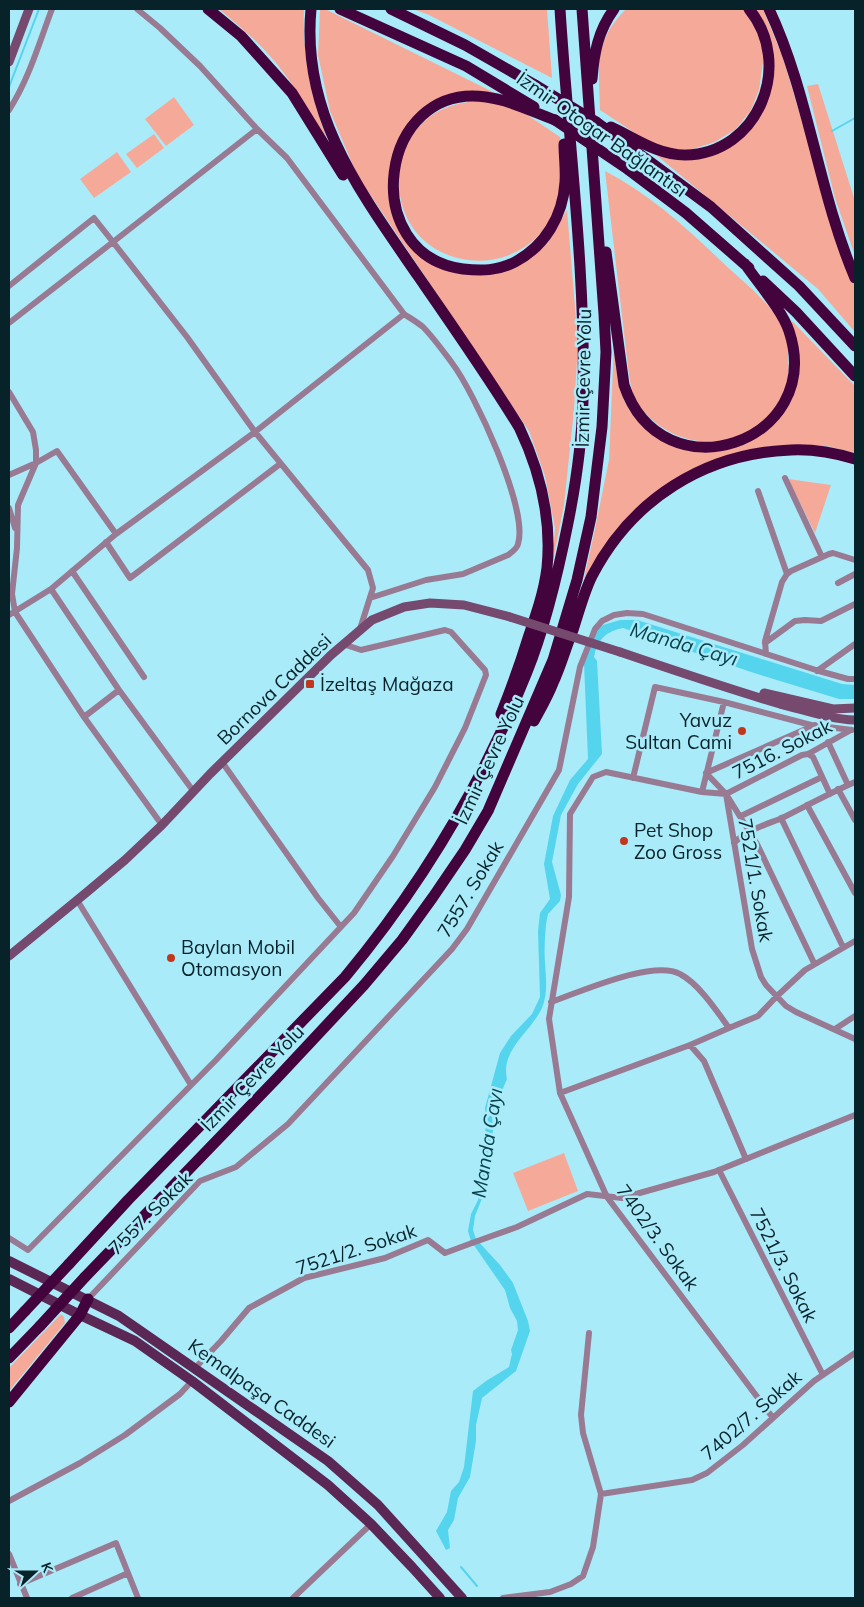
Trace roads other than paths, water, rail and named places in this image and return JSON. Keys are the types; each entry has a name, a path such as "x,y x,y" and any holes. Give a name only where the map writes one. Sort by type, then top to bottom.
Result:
{"highway":[{"path":"208,9 241,36 292,93 355,193 420,279"},
{"path":"311,9 309,29 310,52 318,99 328,127 365,199 518,427 530,450 539,476 544,500 547,521 547,568 541,598 513,684 461,808"},
{"name":"İzmir Otogar Bağlantısı","path":"341,9 466,66 555,120 629,170 686,213 744,264 796,312 855,376"},
{"name":"İzmir Otogar Bağlantısı","path":"391,9 465,45 596,122 711,207 798,286 855,346"},
{"name":"İzmir Çevre Yolu","path":"9,1328 128,1200 345,977 388,922 426,868 502,731 528,671 551,598 562,551 580,450 583,402 583,325 579,245 560,9"},
{"name":"İzmir Çevre Yolu","path":"9,1358 278,1078 402,940 465,850 488,811 553,660 577,580 591,517 602,427 606,352 582,9"},
{"path":"590,136 595,51 601,30 614,9"},
{"path":"596,122 612,127 648,147 676,155 707,151 735,137 754,117 766,93 770,68 765,37 749,9"},
{"path":"768,9 787,52"},
{"path":"776,9 829,203 855,278"},
{"path":"555,120 486,96 456,98 442,103 424,114 415,122 400,148 395,160 393,175 393,190 398,217 411,239 423,252 438,261 457,268 487,270 500,268 523,258 545,238 561,208 565,182 564,123 568,113"},
{"path":"593,173 612,287 624,385 636,410 656,431 673,440 706,448 734,444 759,430 770,420 787,397 794,371 792,342 788,328 781,314 744,264"},
{"path":"488,811 554,683 592,578 619,534 649,503 680,480 719,463 756,453 793,450 832,453 855,458"},
{"path":"9,1402 80,1315 88,1299"}],"main road":[{"path":"9,62 29,9"},
{"name":"Bornova Caddesi","path":"9,956 124,860 162,825 222,762 343,644 372,620 404,607 430,603 464,605 510,617 766,700 830,718 855,720"},
{"name":"Bornova Caddesi","path":"620,652 772,695 833,709 855,708"},
{"name":"Kemalpaşa Caddesi","path":"9,1261 119,1316 328,1461 378,1505 462,1598"},
{"name":"Kemalpaşa Caddesi","path":"9,1279 135,1341 192,1381 328,1485 372,1524 440,1598"}],"street":[{"path":"9,110 16,100 29,70 52,9"},
{"path":"137,9 200,66 257,130 287,158 404,314 423,327 453,364 488,429 509,484 520,526 518,545 508,555 463,574 426,580 370,598"},
{"path":"9,323 257,130"},
{"path":"9,286 94,218 187,337 255,432 368,570 373,588 360,630"},
{"path":"12,614 51,588 116,534 255,432 404,314"},
{"path":"9,392 33,432 36,450 36,463 18,505 12,614 162,825"},
{"path":"9,475 57,452 116,534"},
{"path":"106,542 130,578 280,464"},
{"path":"786,478 822,556"},
{"path":"758,491 786,574"},
{"path":"9,508 17,534"},
{"path":"766,654 765,643 786,574 832,553 855,560"},
{"path":"72,571 144,677"},
{"path":"838,583 855,574"},
{"path":"51,588 119,690 194,792"},
{"path":"765,643 795,621 821,622 855,604"},
{"name":"7557. Sokak","path":"88,1299 200,1181 236,1167 288,1124 452,949 467,928 559,770 580,667 595,629 602,621 627,613 643,614 817,670 848,679 855,679"},
{"path":"9,1238 28,1250 293,979 354,913 393,856 435,787 465,728 486,675 485,670 451,632 445,630 361,650 343,644"},
{"path":"817,670 855,644"},
{"path":"632,778 655,686 815,725 853,730"},
{"path":"84,716 119,690"},
{"path":"702,792 724,702"},
{"path":"706,773 815,725"},
{"name":"7516. Sokak","path":"726,794 853,730"},
{"path":"828,742 848,785"},
{"path":"808,754 813,757 830,794"},
{"path":"222,762 341,928"},
{"name":"7521/1. Sokak","path":"606,772 702,792 726,794 752,948 761,976 776,996 796,1012 855,1039"},
{"name":"7402/3. Sokak","path":"606,772 593,777 570,814 569,896 549,1019 560,1093 608,1196 773,1418"},
{"path":"706,773 726,794 757,844 814,963"},
{"path":"741,816 822,777"},
{"path":"734,843 749,832 855,782"},
{"path":"838,789 855,820"},
{"path":"807,805 855,894"},
{"path":"780,818 843,947"},
{"path":"77,900 191,1084"},
{"path":"560,1093 690,1045 758,1016 776,996 814,963 855,941"},
{"path":"551,1002 632,974 667,969 689,980 713,1006 729,1028"},
{"path":"835,1029 855,1016"},
{"path":"690,1045 704,1061 746,1159"},
{"name":"7521/2. Sokak","path":"195,1368 249,1308 304,1278 386,1258 428,1240 445,1253 517,1227 587,1194 622,1198 719,1170 855,1115"},
{"name":"7521/3. Sokak","path":"719,1170 823,1375"},
{"path":"503,1598 550,1592 571,1584 584,1576 593,1547 601,1494 584,1434 581,1415 589,1333"},
{"name":"7402/7. Sokak","path":"601,1494 698,1478 743,1445 814,1381 855,1353"},
{"path":"9,1501 80,1463 125,1435 180,1394 192,1381"},
{"path":"293,1598 372,1524"},
{"path":"20,1584 116,1543 138,1598"},
{"path":"9,1554 27,1598"},
{"path":"72,1598 128,1573"}],"water":[{"name":"Manda Çayı","path":"620,620 637,620 842,684 855,685 855,699 839,699 751,672 623,628 607,634 597,646 594,657 597,661 602,754 578,784 561,815 552,862 561,895 560,901 548,914 546,924 545,997 537,1017 512,1050 508,1059 507,1079 492,1114 493,1131 487,1159 483,1196 475,1216 473,1230 476,1239 500,1265 513,1283 530,1331 516,1371 482,1398 476,1425 476,1441 470,1477 458,1498 454,1520 448,1530 450,1548 446,1550 436,1531 447,1512 451,1491 459,1482 464,1467 473,1391 509,1367 511,1350 518,1330 517,1321 510,1308 505,1290 471,1241 468,1231 471,1214 478,1200 486,1125 485,1108 500,1053 511,1036 532,1014 540,997 538,931 540,913 550,899 544,864 553,816 570,780 588,759 584,663 597,630 603,625"}],"waterway":[{"path":"9,87 39,9"},
{"path":"832,131 855,118"},
{"path":"461,1567 477,1586"}],"place":[{"name":"İzeltaş Mağaza","path":"310,684"},
{"name":"Yavuz Sultan Cami","path":"742,731"},
{"name":"Pet Shop Zoo Gross","path":"624,841"},
{"name":"Baylan Mobil Otomasyon","path":"171,958"}]}
